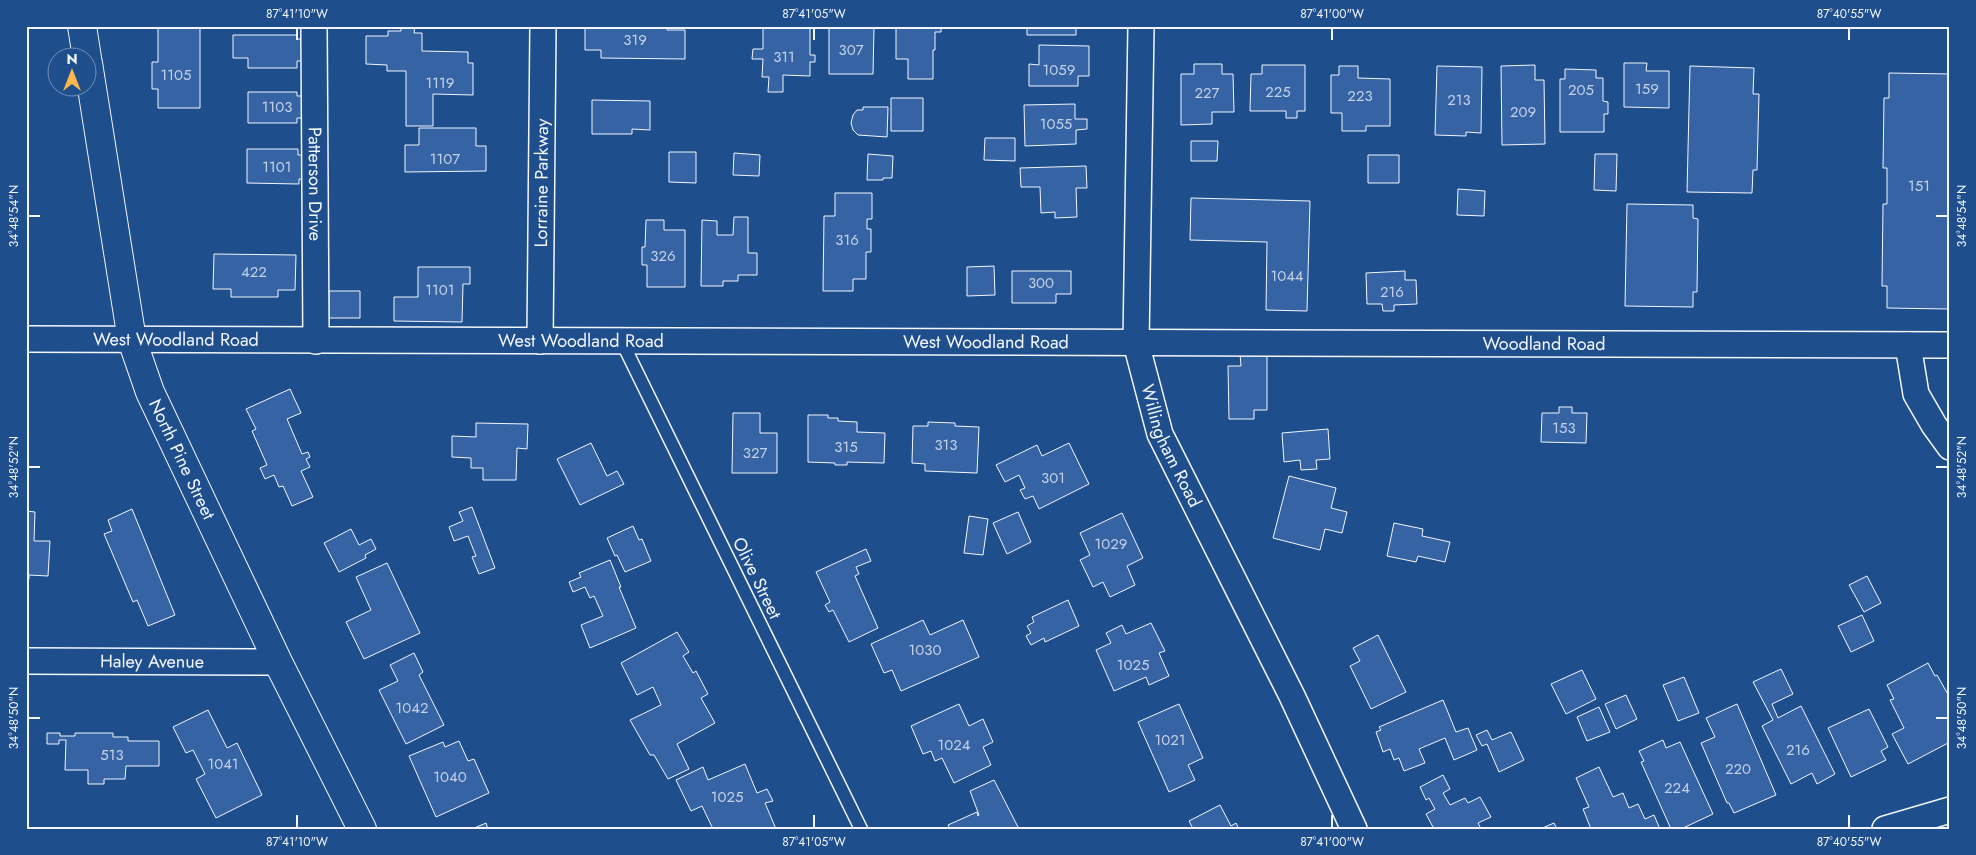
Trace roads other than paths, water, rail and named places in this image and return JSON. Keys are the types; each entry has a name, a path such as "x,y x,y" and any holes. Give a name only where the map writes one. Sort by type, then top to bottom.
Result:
{"main road":[{"path":"82,26 85,48"},
{"name":"North Pine Street","path":"94,98 132,340 150,392 278,662 362,829"}],"street":[{"name":"Patterson Drive","path":"314,26 316,341"},
{"name":"Lorraine Parkway","path":"540,341 543,26"},
{"name":"Willingham Road","path":"1141,26 1136,343 1160,434 1292,696 1354,829"},
{"name":"West Woodland Road","path":"26,340 1136,343"},
{"name":"Woodland Road","path":"1136,343 1950,345"},
{"path":"1908,345 1916,394 1934,425 1950,447"},
{"name":"Haley Avenue","path":"26,661 278,662"},
{"path":"1885,829 1950,810"}],"lane":[{"name":"Olive Street","path":"622,342 861,829"}]}
